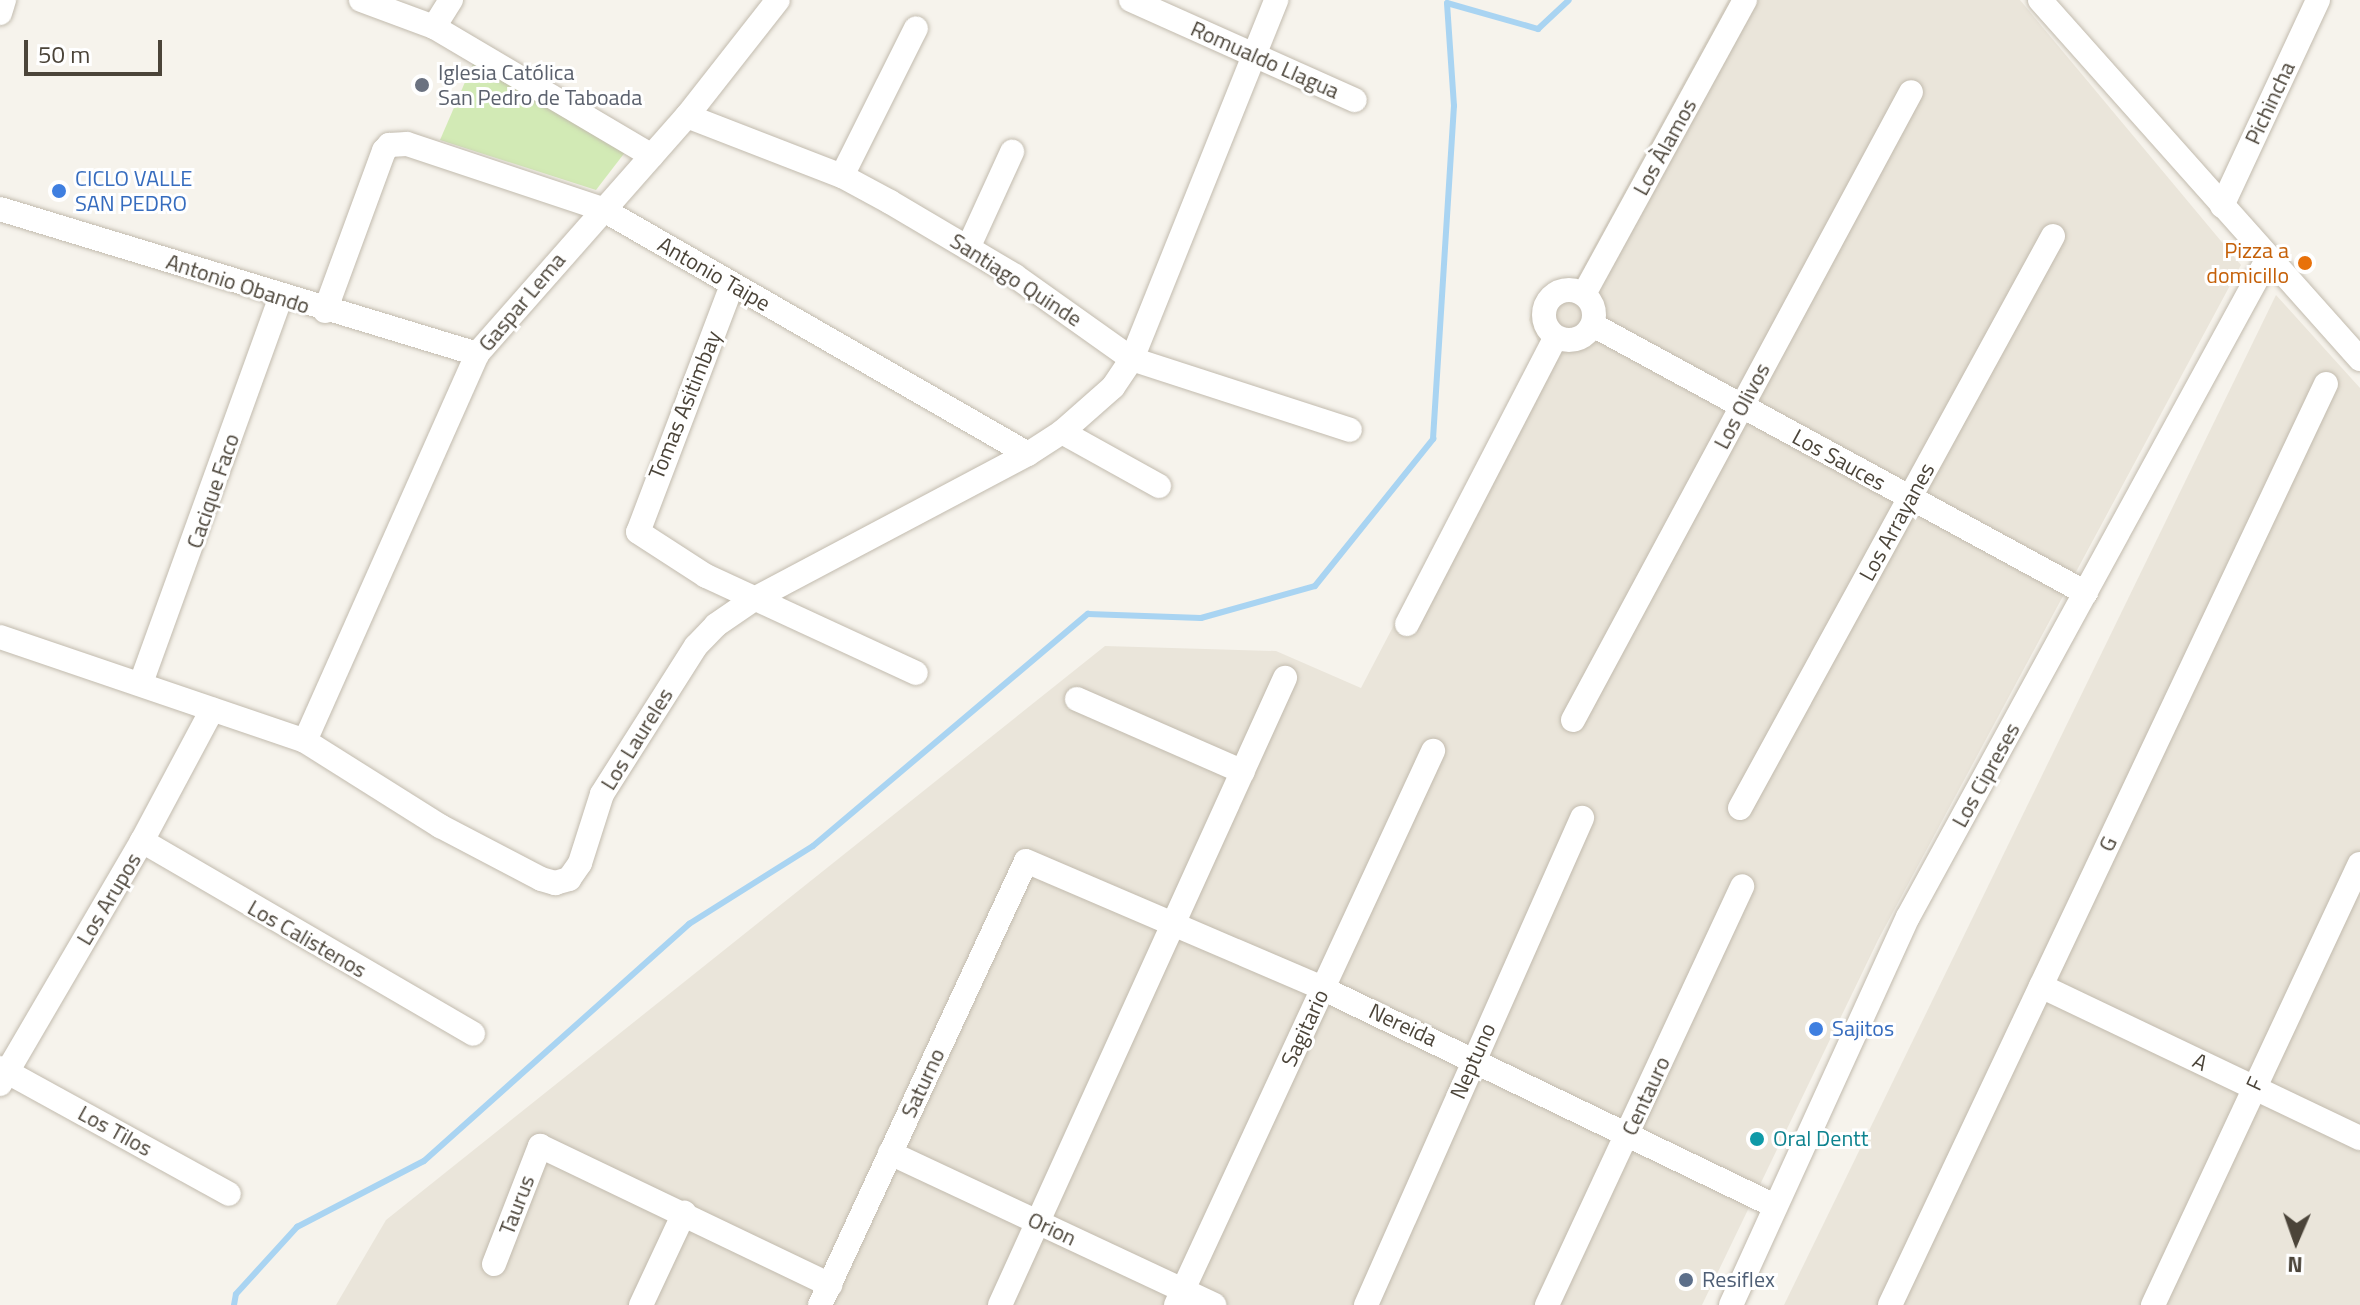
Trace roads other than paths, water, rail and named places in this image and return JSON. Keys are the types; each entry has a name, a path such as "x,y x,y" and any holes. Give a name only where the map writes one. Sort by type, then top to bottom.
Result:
{"street":[{"path":"0,13 4,0"},
{"path":"361,0 434,27 652,156"},
{"path":"434,27 451,0"},
{"name":"Gaspar Lema","path":"305,741 477,354 687,116 778,0"},
{"name":"Romualdo Llagua","path":"1131,0 1355,100"},
{"name":"Los Laureles","path":"0,637 305,741 440,826 541,879 564,881 580,863 602,794 696,646 754,599 1028,454 1062,432 1113,387 1132,359 1276,0"},
{"name":"Los Àlamos","path":"1584,294 1745,0"},
{"path":"2040,0 2360,359"},
{"name":"Pichincha","path":"2222,206 2318,0"},
{"path":"842,176 916,28"},
{"name":"Los Olivos","path":"1573,720 1911,92"},
{"name":"Santiago Quinde","path":"687,116 842,176 968,248 1132,359 1350,430"},
{"name":"Antonio Taipe","path":"325,311 384,151 389,145 407,144 602,209 1028,454"},
{"path":"968,248 1012,152"},
{"name":"Antonio Obando","path":"0,209 325,311 477,354"},
{"name":"Los Arrayanes","path":"1740,808 2053,236"},
{"name":"Los Cipreses","path":"1731,1305 1773,1205 1908,917 2268,258"},
{"name":"Tomas Asitimbay","path":"732,285 637,525 644,538 754,599"},
{"path":"1568,290 1584,294 1594,308 1593,325 1581,338 1556,337 1543,317 1547,302 1568,290"},
{"name":"Cacique Faco","path":"141,683 281,297"},
{"name":"Los Sauces","path":"1593,325 1909,500 2086,593"},
{"path":"1407,624 1556,337"},
{"name":"G","path":"1890,1305 2326,384"},
{"path":"1062,432 1159,486"},
{"path":"754,599 916,673"},
{"path":"1000,1305 1035,1221 1175,923 1285,678"},
{"path":"1077,699 1243,772"},
{"name":"Los Arupos","path":"2,1074 142,841 212,710"},
{"name":"Sagitario","path":"1179,1298 1433,751"},
{"name":"Neptuno","path":"1366,1305 1582,818"},
{"name":"Los Calistenos","path":"142,841 473,1034"},
{"name":"Nereida","path":"1026,861 1324,989 1473,1058 1773,1205"},
{"name":"Saturno","path":"825,1295 1026,861"},
{"name":"F","path":"2153,1305 2360,864"},
{"name":"Centauro","path":"1547,1305 1742,886"},
{"name":"A","path":"2041,986 2360,1138"},
{"name":"Los Tilos","path":"2,1074 229,1194"},
{"name":"Taurus","path":"494,1264 540,1146 684,1213"},
{"name":"Orion","path":"890,1153 1035,1221 1179,1298 1214,1305"},
{"path":"641,1305 684,1213 825,1295"}],"waterway":[{"path":"234,1305 236,1294 297,1227 424,1161 689,924 813,846 1088,614 1201,618 1315,586 1433,439 1454,106 1447,3 1538,29 1569,0"}],"place":[{"name":"Iglesia Católica San Pedro de Taboada","path":"422,85"},
{"name":"CICLO VALLE SAN PEDRO","path":"59,191"},
{"name":"Pizza a domicillo","path":"2305,263"},
{"name":"Sajitos","path":"1816,1029"},
{"name":"Oral Dentt","path":"1757,1139"},
{"name":"Resiflex","path":"1686,1280"}]}
